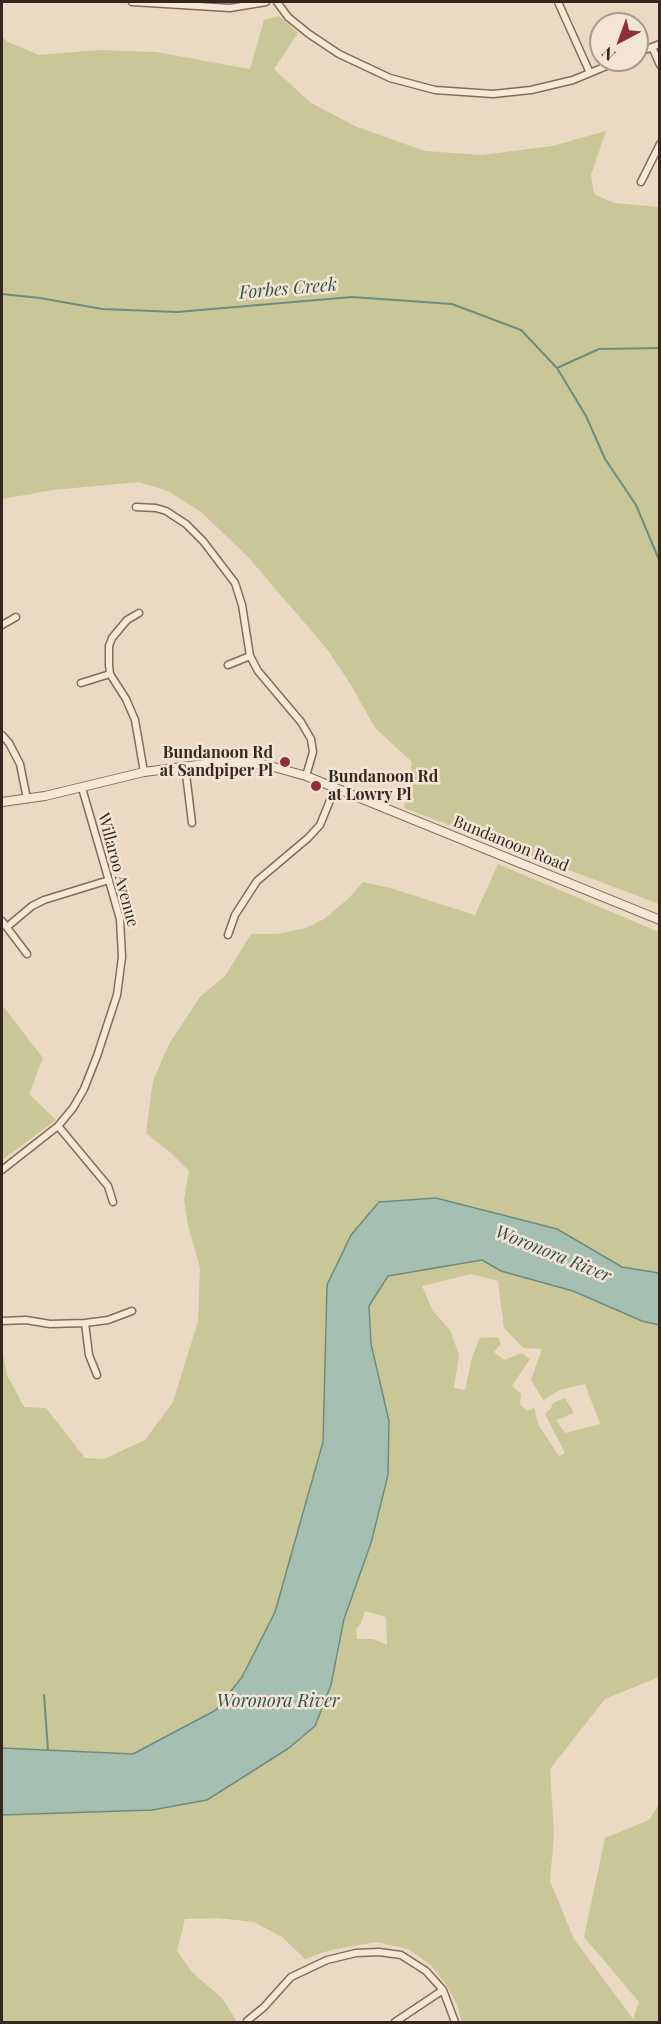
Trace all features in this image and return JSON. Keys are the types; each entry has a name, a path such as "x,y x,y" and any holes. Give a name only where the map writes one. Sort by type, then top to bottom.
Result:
{"street":[{"path":"132,2 230,8 266,2"},
{"path":"277,2 288,17 309,34 339,54 371,71 420,87 452,92 493,94 539,89 590,73 558,2"},
{"path":"649,48 660,44"},
{"path":"652,47 660,65"},
{"path":"641,182 660,144"},
{"path":"136,507 166,511 186,524 230,575 240,595 249,656 258,671 301,722 311,739 313,752 306,776"},
{"path":"139,613 127,620 112,638 108,655 110,674 131,709 144,772"},
{"path":"2,625 16,617"},
{"path":"228,665 249,656"},
{"path":"81,683 110,674"},
{"path":"2,735 20,764 27,799"},
{"name":"Bundanoon Road","path":"2,802 82,788 144,772 186,766 213,763 253,763 276,766 306,776 660,920"},
{"path":"186,766 192,823"},
{"name":"Willaroo Avenue","path":"2,1170 58,1126 73,1108 84,1089 117,995 121,969 121,931 109,880 82,788"},
{"path":"228,935 235,915 257,881 320,825 335,788"},
{"path":"7,927 32,906 44,900 109,880"},
{"path":"2,921 27,954"},
{"path":"58,1126 108,1186 113,1202"},
{"path":"2,1321 26,1320 50,1324 85,1323 108,1320 132,1311"},
{"path":"85,1323 89,1355 97,1375"},
{"path":"248,2022 291,1977 327,1960 356,1953 379,1952 401,1955 426,1971 443,1990 455,2022"},
{"path":"395,2022 443,1990"}],"shaded area":[{"path":"279,16 298,33 274,69 311,103 357,127 425,151 482,155 552,146 606,131 591,175 594,194 614,203 659,207 659,904 404,808 412,762 375,728 351,685 327,649 248,557 201,512 168,491 139,482 53,490 2,499 2,37 8,42 39,55 99,50 156,52 250,69 264,20"},
{"path":"498,864 659,932 659,1273 622,1267 557,1229 436,1198 327,1285 323,1442 275,1612 242,1677 216,1710 133,1754 2,1748 2,1350 7,1375 24,1407 46,1408 85,1458 104,1459 145,1440 173,1402 198,1321 200,1268 188,1225 184,1199 189,1171 146,1133 153,1081 169,1044 200,997 225,976 251,934 277,934 306,928 324,919 347,900 363,882 390,888 475,915"},
{"path":"2,1005 43,1058 29,1094 56,1120 2,1160"},
{"path":"482,1260 501,1271 573,1291 642,1321 659,1325 659,1677 605,1699 550,1769 554,1834 550,1881 574,1939 633,2019 639,2002 584,1937 605,1838 649,1820 659,1804 659,2022 462,2022 457,2005 447,1986 430,1964 408,1949 376,1942 331,1950 305,1959 282,1937 254,1922 217,1918 185,1919 177,1951 192,1972 223,1999 237,2022 2,2022 2,1815 152,1810 207,1800 337,1661 344,1619 371,1543 389,1421 371,1344 369,1306 388,1276","holes":["470,1274 498,1281 504,1328 523,1348 542,1349 531,1380 543,1400 560,1390 585,1384 600,1424 565,1433 556,1420 574,1413 565,1398 553,1403 545,1414 565,1453 559,1456 539,1426 534,1408 528,1411 520,1405 521,1394 512,1386 530,1359 522,1353 504,1360 494,1352 501,1344 498,1337 480,1338 472,1357 465,1390 454,1388 459,1355 450,1330 433,1311 422,1286","365,1611 386,1617 387,1645 373,1639 357,1639 356,1629"]}],"water":[{"name":"Woronora River","path":"436,1198 557,1229 622,1267 659,1273 659,1325 642,1321 573,1291 501,1271 482,1260 388,1276 369,1306 371,1344 389,1421 388,1475 371,1543 344,1619 331,1685 315,1726 289,1748 207,1800 152,1810 2,1815 2,1748 133,1754 216,1710 242,1677 275,1612 323,1442 327,1285 351,1235 379,1202"}],"waterway":[{"name":"Forbes Creek","path":"2,294 102,309 177,312 352,297 452,304 521,330 557,368 586,416 605,459 636,505 660,562"},
{"name":"Forbes Creek","path":"557,368 599,349 660,348"},
{"path":"44,1695 48,1750"}],"place":[{"name":"Bundanoon Rd at Sandpiper Pl","path":"285,762"},
{"name":"Bundanoon Rd at Lowry Pl","path":"316,786"}]}
